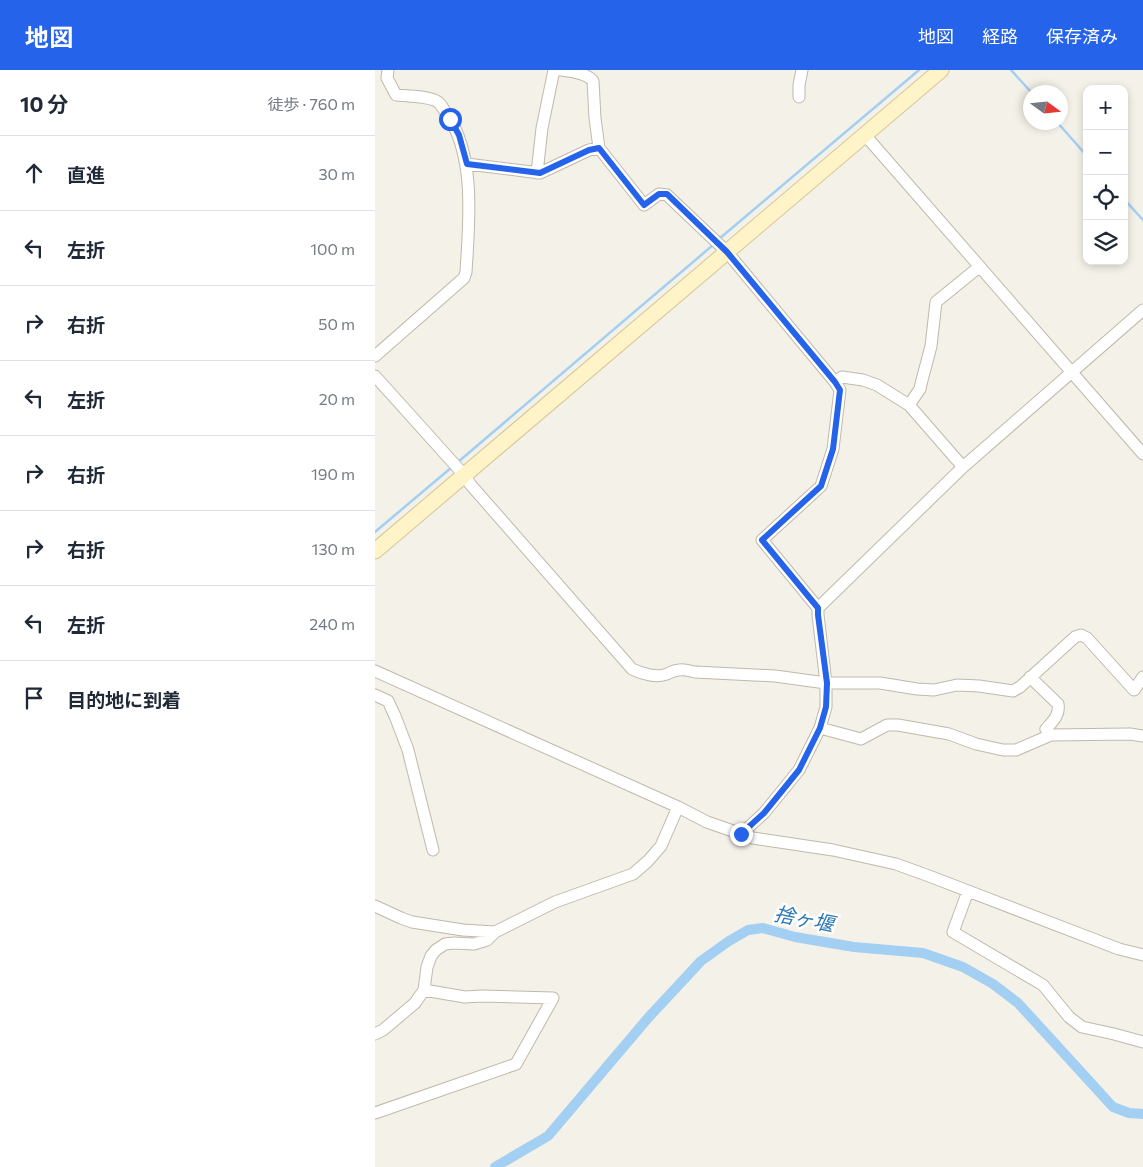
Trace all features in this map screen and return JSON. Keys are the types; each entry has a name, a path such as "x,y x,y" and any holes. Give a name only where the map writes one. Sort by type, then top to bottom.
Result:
{"street":[{"path":"375,356 464,278 469,221 467,164 459,135 439,103 431,99 396,94 387,78 388,70"},
{"path":"537,173 542,128 554,70"},
{"path":"799,97 802,70"},
{"path":"568,71 590,78 593,81 599,148 644,205 659,194 667,194 727,252 840,390 833,449 821,486 762,540 818,608 827,683 826,707 820,728 799,770 764,813 741,834"},
{"path":"375,551 865,136 933,72"},
{"path":"865,136 1143,454"},
{"path":"467,164 540,173 589,150 599,148"},
{"path":"909,405 920,389 931,346 936,302 979,267"},
{"path":"818,608 963,467 1143,310"},
{"path":"375,376 465,476 632,669 639,673 659,675 682,670 775,676 827,683 881,684 917,689 934,690 957,686 979,686 1013,691 1075,637 1081,634 1087,638 1134,690 1143,677"},
{"path":"835,382 842,377 863,380 877,385 909,405 963,467"},
{"path":"375,672 678,807 707,822 753,838 833,850 895,864 1119,949 1143,955"},
{"path":"1030,677 1058,704 1058,715 1046,729 1051,735"},
{"path":"375,695 388,701 408,750 433,850"},
{"path":"820,728 861,738 887,725 898,725 949,734 975,744 1003,750 1016,750 1051,735 1114,734 1143,736"},
{"path":"375,1034 383,1030 415,1003 424,990 427,967 431,956 436,950 445,944 454,942 474,944 487,940 495,932 555,902 633,874 661,846 678,807"},
{"path":"968,891 953,932 1043,985 1069,1018 1082,1027 1143,1042"},
{"path":"375,906 412,922 463,930 495,932"},
{"path":"375,1113 516,1064 553,998 465,997 424,990"}],"waterway":[{"path":"719,239 919,70"},
{"path":"1011,70 1025,85"},
{"path":"1064,130 1083,151"},
{"path":"1128,203 1143,220"},
{"path":"458,462 713,245"},
{"path":"375,532 452,467"},
{"name":"捨ヶ堰","path":"495,1167 548,1136 648,1018 701,961 748,930 763,928 795,937 854,947 923,953 963,967 993,984 1018,1003 1113,1107 1129,1113 1143,1114"}],"route":[{"path":"450,119 459,135 467,164 540,173 589,150 599,148 644,205 659,194 667,194 727,252 840,390 833,449 821,486 762,540 818,608 827,683 826,707 820,728 799,770 764,813 741,834"}]}
